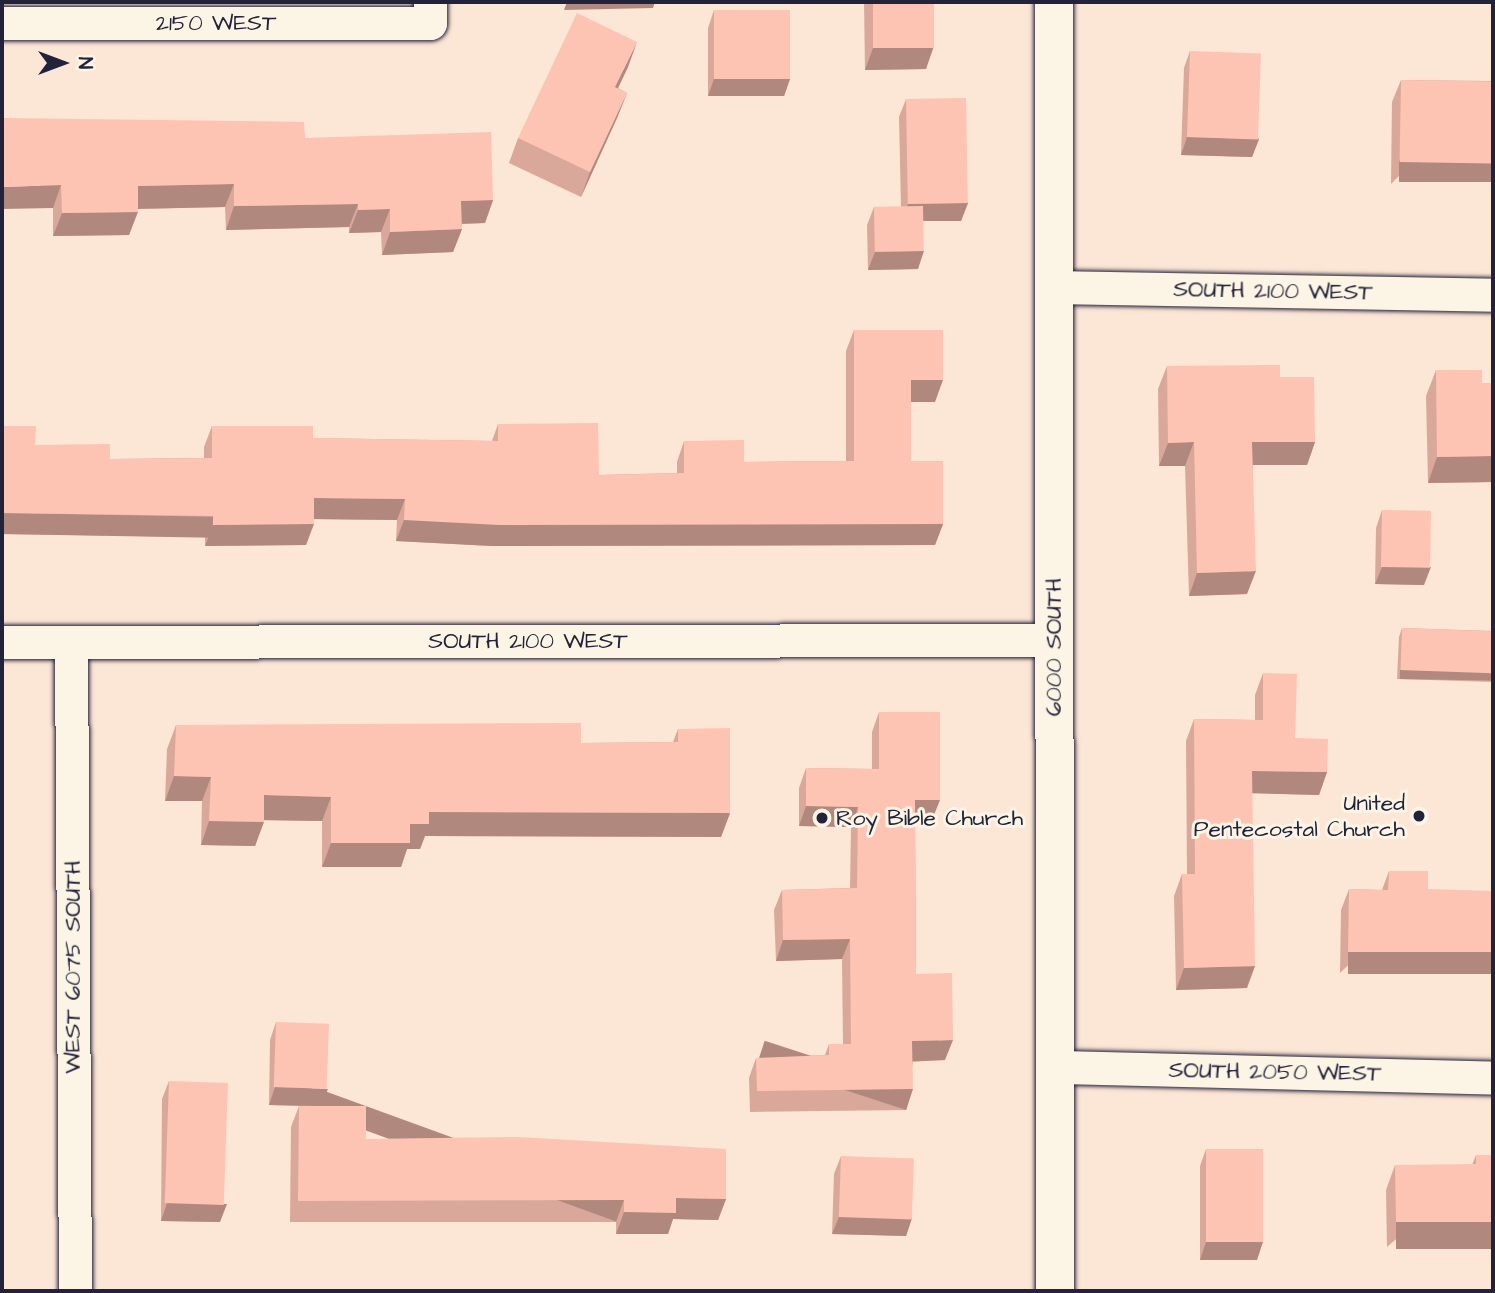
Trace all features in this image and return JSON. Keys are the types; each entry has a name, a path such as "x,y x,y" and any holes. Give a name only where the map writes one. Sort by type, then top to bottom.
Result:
{"street":[{"name":"6000 SOUTH","path":"1054,2 1057,1067 1055,1291"},
{"name":"2150 WEST","path":"2,23 430,12"},
{"name":"SOUTH 2100 WEST","path":"1054,287 1493,295"},
{"name":"SOUTH 2100 WEST","path":"2,642 1054,639"},
{"name":"WEST 6075 SOUTH","path":"71,642 75,1291"},
{"name":"SOUTH 2050 WEST","path":"1057,1067 1493,1078"}],"building":[{"path":"873,2 934,2 934,48 873,48"},
{"path":"714,10 790,10 790,79 714,79"},
{"path":"577,13 637,42 615,87 627,93 590,172 518,138"},
{"path":"1190,51 1261,53 1258,139 1187,137"},
{"path":"1401,80 1493,82 1492,164 1400,162"},
{"path":"966,98 968,203 908,204 906,99"},
{"path":"2,118 304,122 305,138 491,132 493,200 461,201 462,229 390,232 390,209 358,210 358,204 234,206 234,184 138,186 138,212 62,213 61,185 2,187"},
{"path":"923,206 924,251 875,252 874,207"},
{"path":"854,330 943,330 943,380 911,380 911,461 943,461 943,524 499,525 404,520 405,499 314,498 314,524 213,525 213,516 2,513 2,426 36,426 35,445 110,444 110,459 212,458 212,426 313,426 313,438 498,441 498,424 598,423 599,475 684,473 684,441 744,440 744,462 854,461"},
{"path":"1280,365 1280,377 1314,377 1315,442 1252,442 1256,571 1197,573 1194,442 1168,443 1167,366"},
{"path":"1436,370 1482,370 1482,383 1493,383 1493,456 1437,457"},
{"path":"1382,510 1431,511 1430,568 1381,567"},
{"path":"1402,628 1493,631 1491,673 1401,670"},
{"path":"1263,673 1297,674 1295,738 1328,739 1327,772 1252,771 1255,966 1184,968 1182,874 1195,874 1194,719 1263,720"},
{"path":"879,712 940,712 940,800 915,800 916,974 952,973 953,1040 912,1041 913,1089 757,1091 756,1058 829,1055 829,1044 851,1044 850,939 783,940 782,890 857,888 858,807 806,806 806,768 879,769"},
{"path":"581,723 581,743 678,742 678,729 730,728 730,813 429,812 429,824 410,824 410,843 331,843 331,797 264,795 264,822 209,821 211,777 174,776 176,725"},
{"path":"1389,871 1428,871 1428,889 1493,891 1493,952 1348,952 1349,889 1388,890"},
{"path":"276,1022 329,1024 327,1089 274,1087"},
{"path":"169,1081 228,1083 224,1205 165,1203"},
{"path":"299,1106 366,1106 366,1139 518,1137 726,1149 726,1199 676,1198 676,1213 624,1212 624,1200 298,1201"},
{"path":"1206,1149 1263,1149 1263,1242 1206,1242"},
{"path":"1476,1155 1493,1155 1493,1222 1396,1222 1395,1165 1476,1164"},
{"path":"841,1156 914,1159 912,1220 839,1217"}],"place":[{"name":"United Pentecostal Church","path":"1419,816"},
{"name":"Roy Bible Church","path":"822,818"}]}
